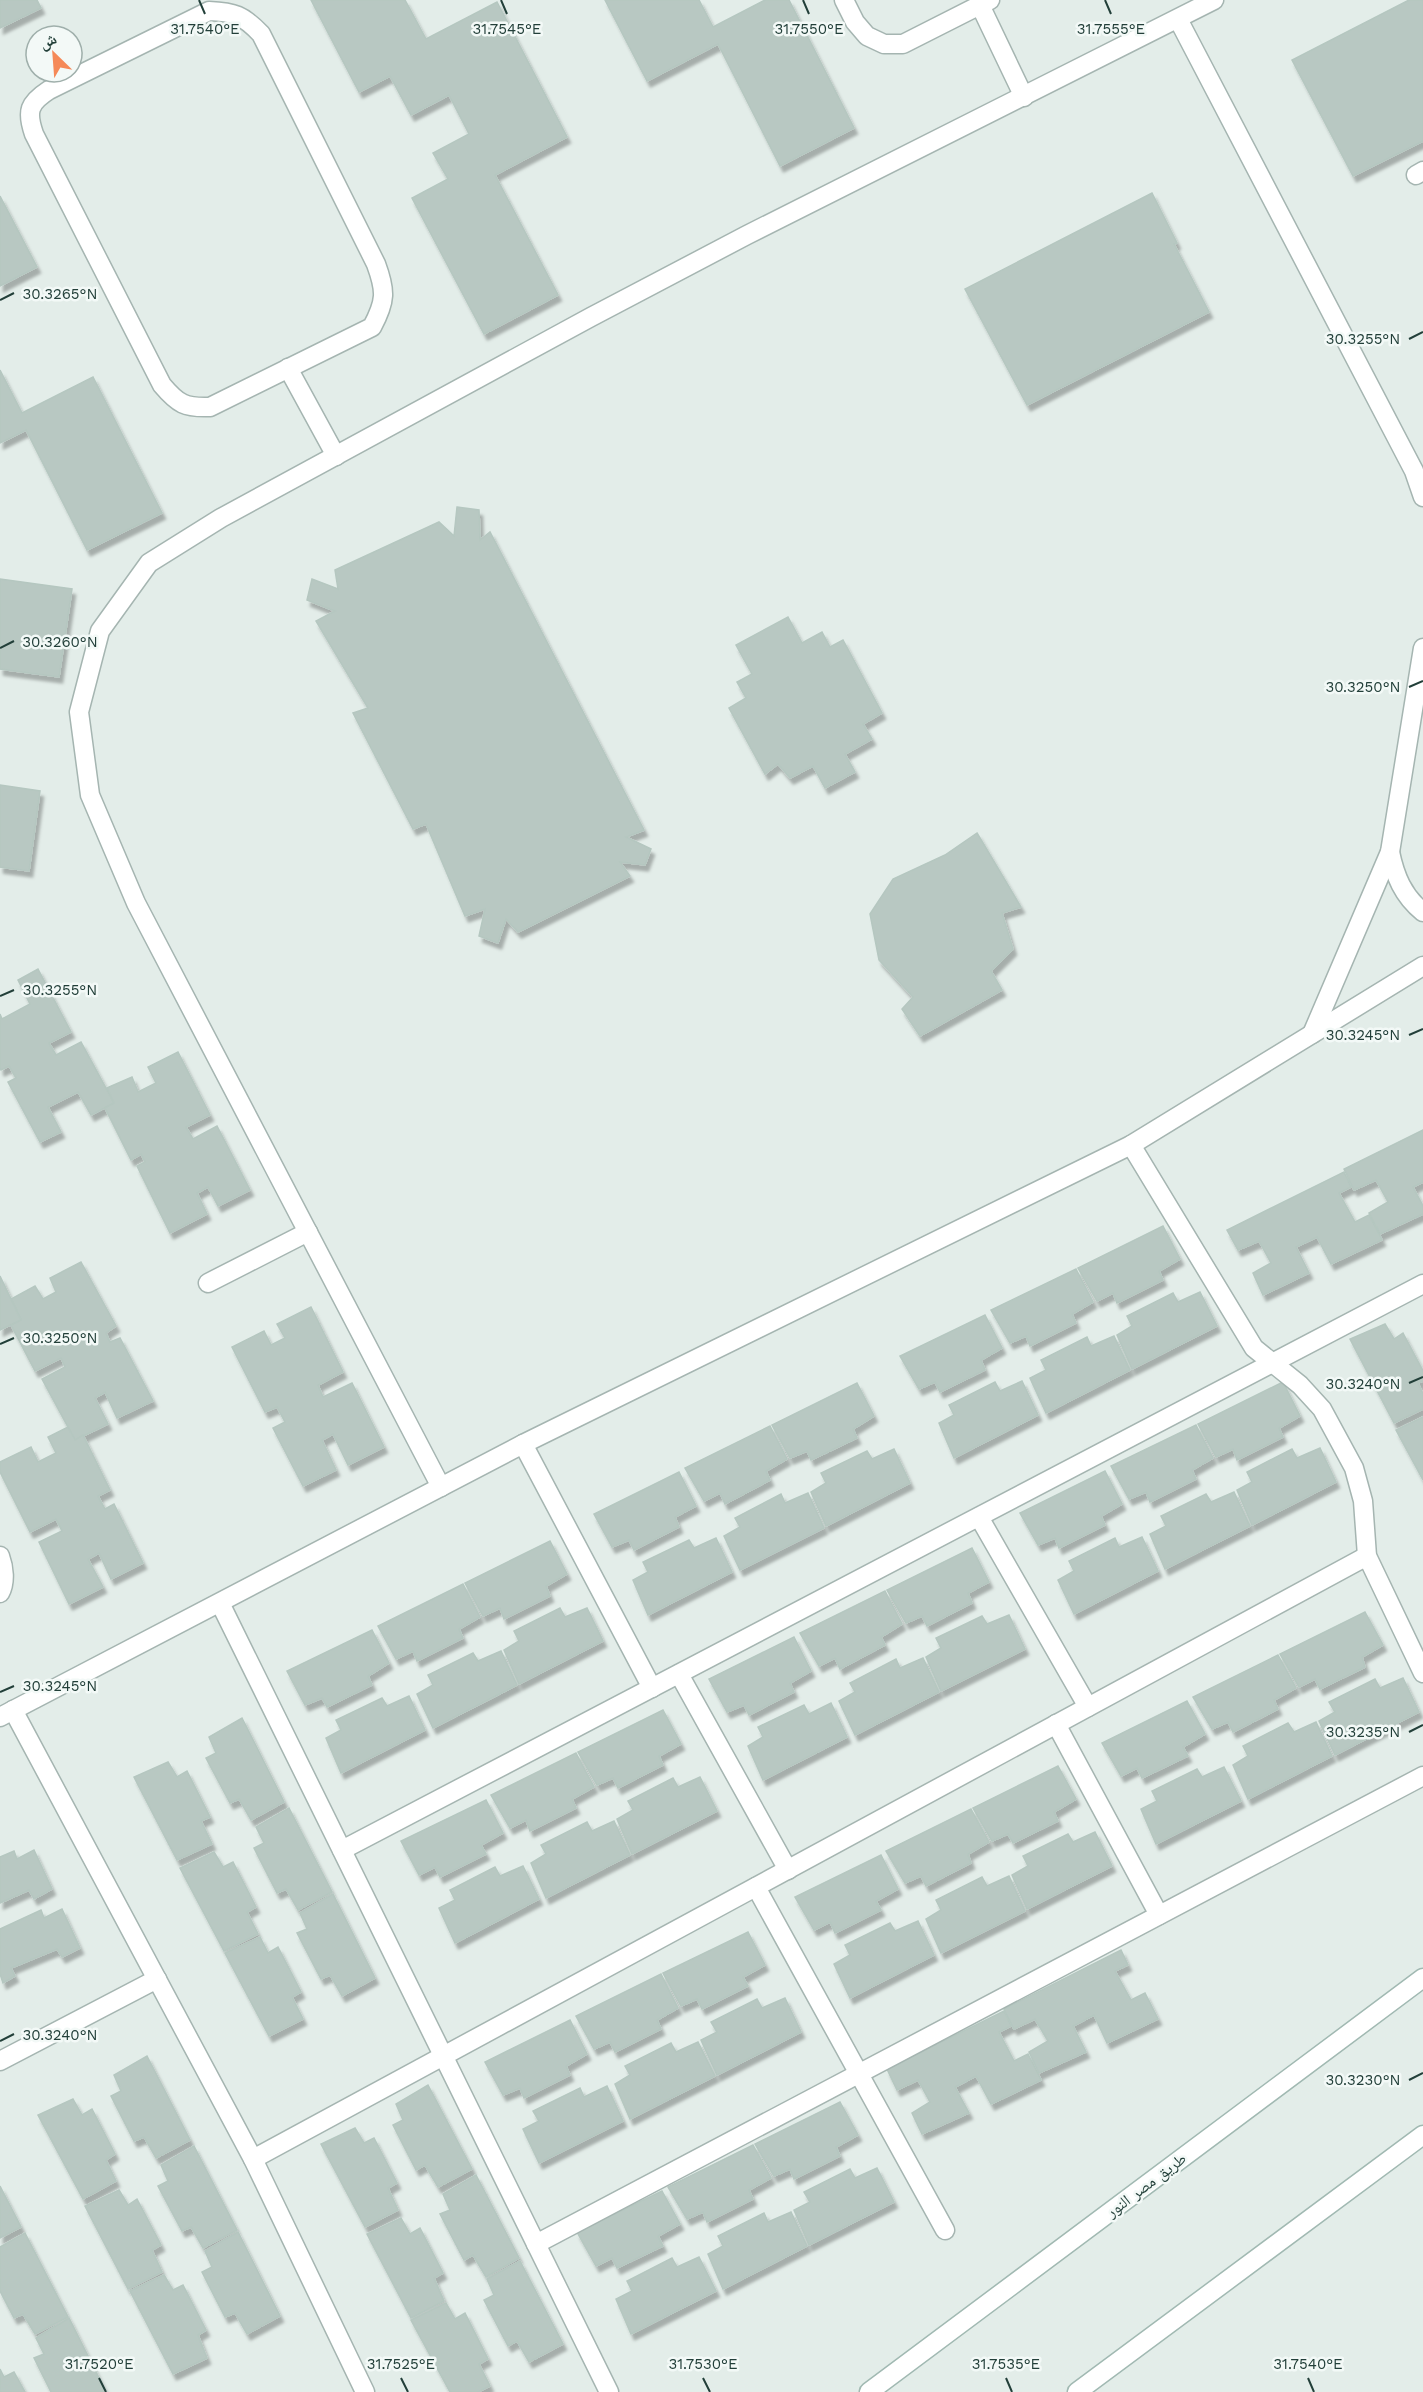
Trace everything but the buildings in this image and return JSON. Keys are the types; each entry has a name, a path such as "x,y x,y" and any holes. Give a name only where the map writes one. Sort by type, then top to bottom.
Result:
{"street":[{"path":"844,0 855,22 867,36 884,44 903,44 985,2 1024,97"},
{"path":"441,1487 136,903 90,795 79,712 100,630 149,563 221,518 736,241 1214,0"},
{"path":"209,11 229,12 247,20 261,34 376,264 384,285 383,307 372,327 288,368 210,407 191,408 174,400 162,385 34,134 28,117 34,100 49,90 209,11"},
{"path":"1178,19 1414,471 1423,496"},
{"path":"288,368 336,456"},
{"path":"1312,1034 1389,852 1423,648"},
{"path":"1389,852 1395,874 1405,894 1423,912"},
{"path":"365,2392 253,2159 157,1979 7,1713 523,1444 1131,1145 1423,966"},
{"path":"1131,1145 1254,1348 1300,1385 1322,1409 1354,1468 1363,1501 1367,1556 1423,1673"},
{"path":"208,1283 308,1232"},
{"path":"342,1850 1423,1284"},
{"path":"523,1444 652,1688"},
{"path":"979,1517 1088,1707"},
{"path":"0,1556 4,1566 3,1588 0,1593"},
{"path":"253,2159 1367,1556"},
{"path":"220,1603 609,2392"},
{"path":"679,1674 788,1870"},
{"path":"1056,1725 1158,1915"},
{"path":"536,2244 1423,1776"},
{"path":"756,1887 945,2230"},
{"name":"طريق مصر النور","path":"869,2392 1423,1978"},
{"path":"0,2061 157,1979"},
{"path":"1077,2392 1423,2136"}]}
